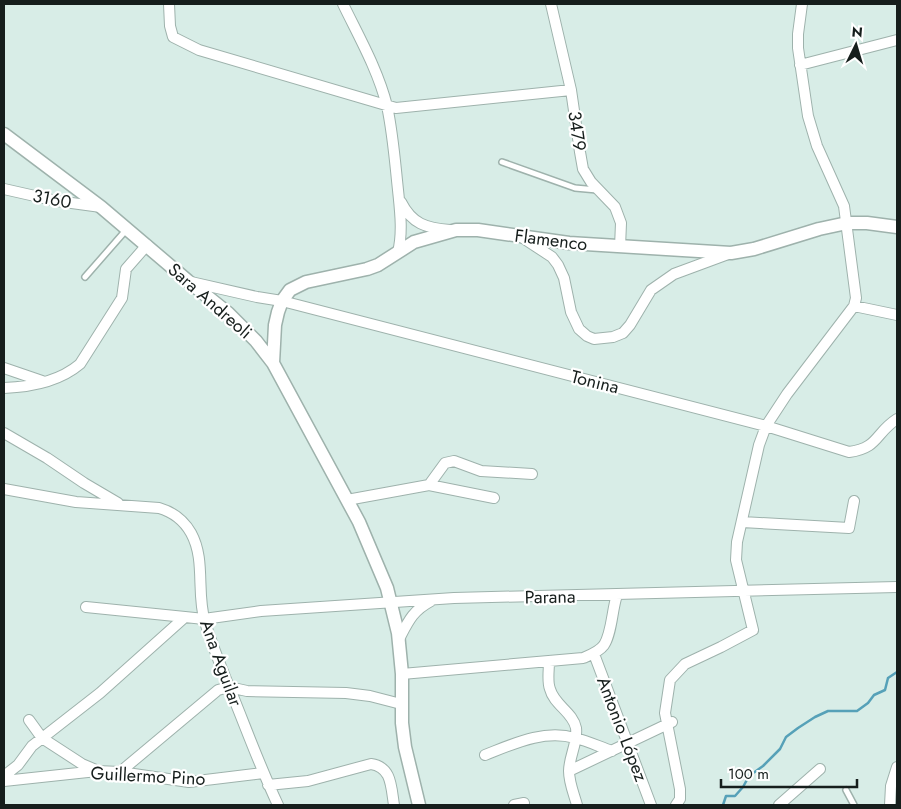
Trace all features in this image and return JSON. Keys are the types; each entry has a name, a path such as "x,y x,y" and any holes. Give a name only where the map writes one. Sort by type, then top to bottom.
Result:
{"street":[{"path":"168,4 170,26 174,37 199,50 396,108 571,90"},
{"path":"343,4 368,54 386,105 393,141 399,199 401,235 398,252"},
{"name":"3479","path":"552,4 571,90 583,169 591,182 615,207 619,216 620,247"},
{"path":"676,805 680,799 680,789 669,723 665,713 670,680 685,664 753,630 736,560 737,542 759,446 766,426 786,394 854,306 856,298 847,223 840,194 817,146 808,116 800,65 798,34 802,4"},
{"path":"800,65 897,40"},
{"name":"Sara Andreoli","path":"4,134 101,207 244,327 272,362 347,500 366,539 391,602 402,674 401,704 404,747 419,805"},
{"name":"3160","path":"4,189 57,201 101,207"},
{"path":"399,199 406,211 416,222 431,228 456,230"},
{"name":"Flamenco","path":"282,301 290,290 306,282 367,269 378,265 414,242 456,230 478,230 569,243 731,253 754,249 847,223 867,223 897,227"},
{"path":"520,236 552,257 558,265 564,278 571,312 579,329 594,339 613,337 623,332 630,325 651,290 674,274 731,253"},
{"path":"4,388 21,388 59,377 72,371 80,364 122,298 126,270 147,245"},
{"name":"Tonina","path":"188,281 282,301 766,426 849,452 861,450 872,445 886,428 897,420"},
{"path":"272,362 275,325 282,301"},
{"path":"854,306 897,315"},
{"path":"4,368 43,382"},
{"path":"4,433 121,505"},
{"path":"429,485 445,463 454,461 481,471 532,474"},
{"path":"347,500 429,485 494,498"},
{"path":"4,489 76,502 121,505"},
{"path":"742,522 849,528 854,501"},
{"name":"Ana Aguilar","path":"121,505 172,511 191,533 198,554 204,619 216,656 263,773 278,805"},
{"name":"Parana","path":"86,607 204,619 262,611 434,600 617,595 650,592 743,592 897,587"},
{"path":"402,674 549,662 583,658 594,654 603,646 607,638 617,595"},
{"path":"398,641 410,617 420,607 434,600"},
{"path":"4,776 18,765 32,746 100,693 185,617"},
{"name":"Antonio López","path":"594,654 651,805"},
{"path":"549,662 549,689 556,702 568,714 576,727 569,770 570,782 577,805"},
{"path":"120,772 218,690 229,687 247,691 370,696 401,704"},
{"path":"29,720 42,738 96,771"},
{"path":"569,770 628,744 669,723"},
{"path":"485,755 520,741 539,736 575,738 612,751"},
{"path":"268,785 308,781 371,764 380,765 388,775 394,805"},
{"path":"890,805 891,786 897,767"},
{"path":"779,805 820,769"},
{"name":"Guillermo Pino","path":"4,781 96,771 120,772 189,782 263,773"}],"lane":[{"path":"502,162 575,188 600,190"},
{"path":"85,277 127,229"},
{"path":"846,790 854,805"}],"waterway":[{"path":"723,805 726,796 735,796 749,776 763,766 780,749 786,737 815,717 828,711 857,711 868,703 874,695 885,690 888,678 897,672"}]}
